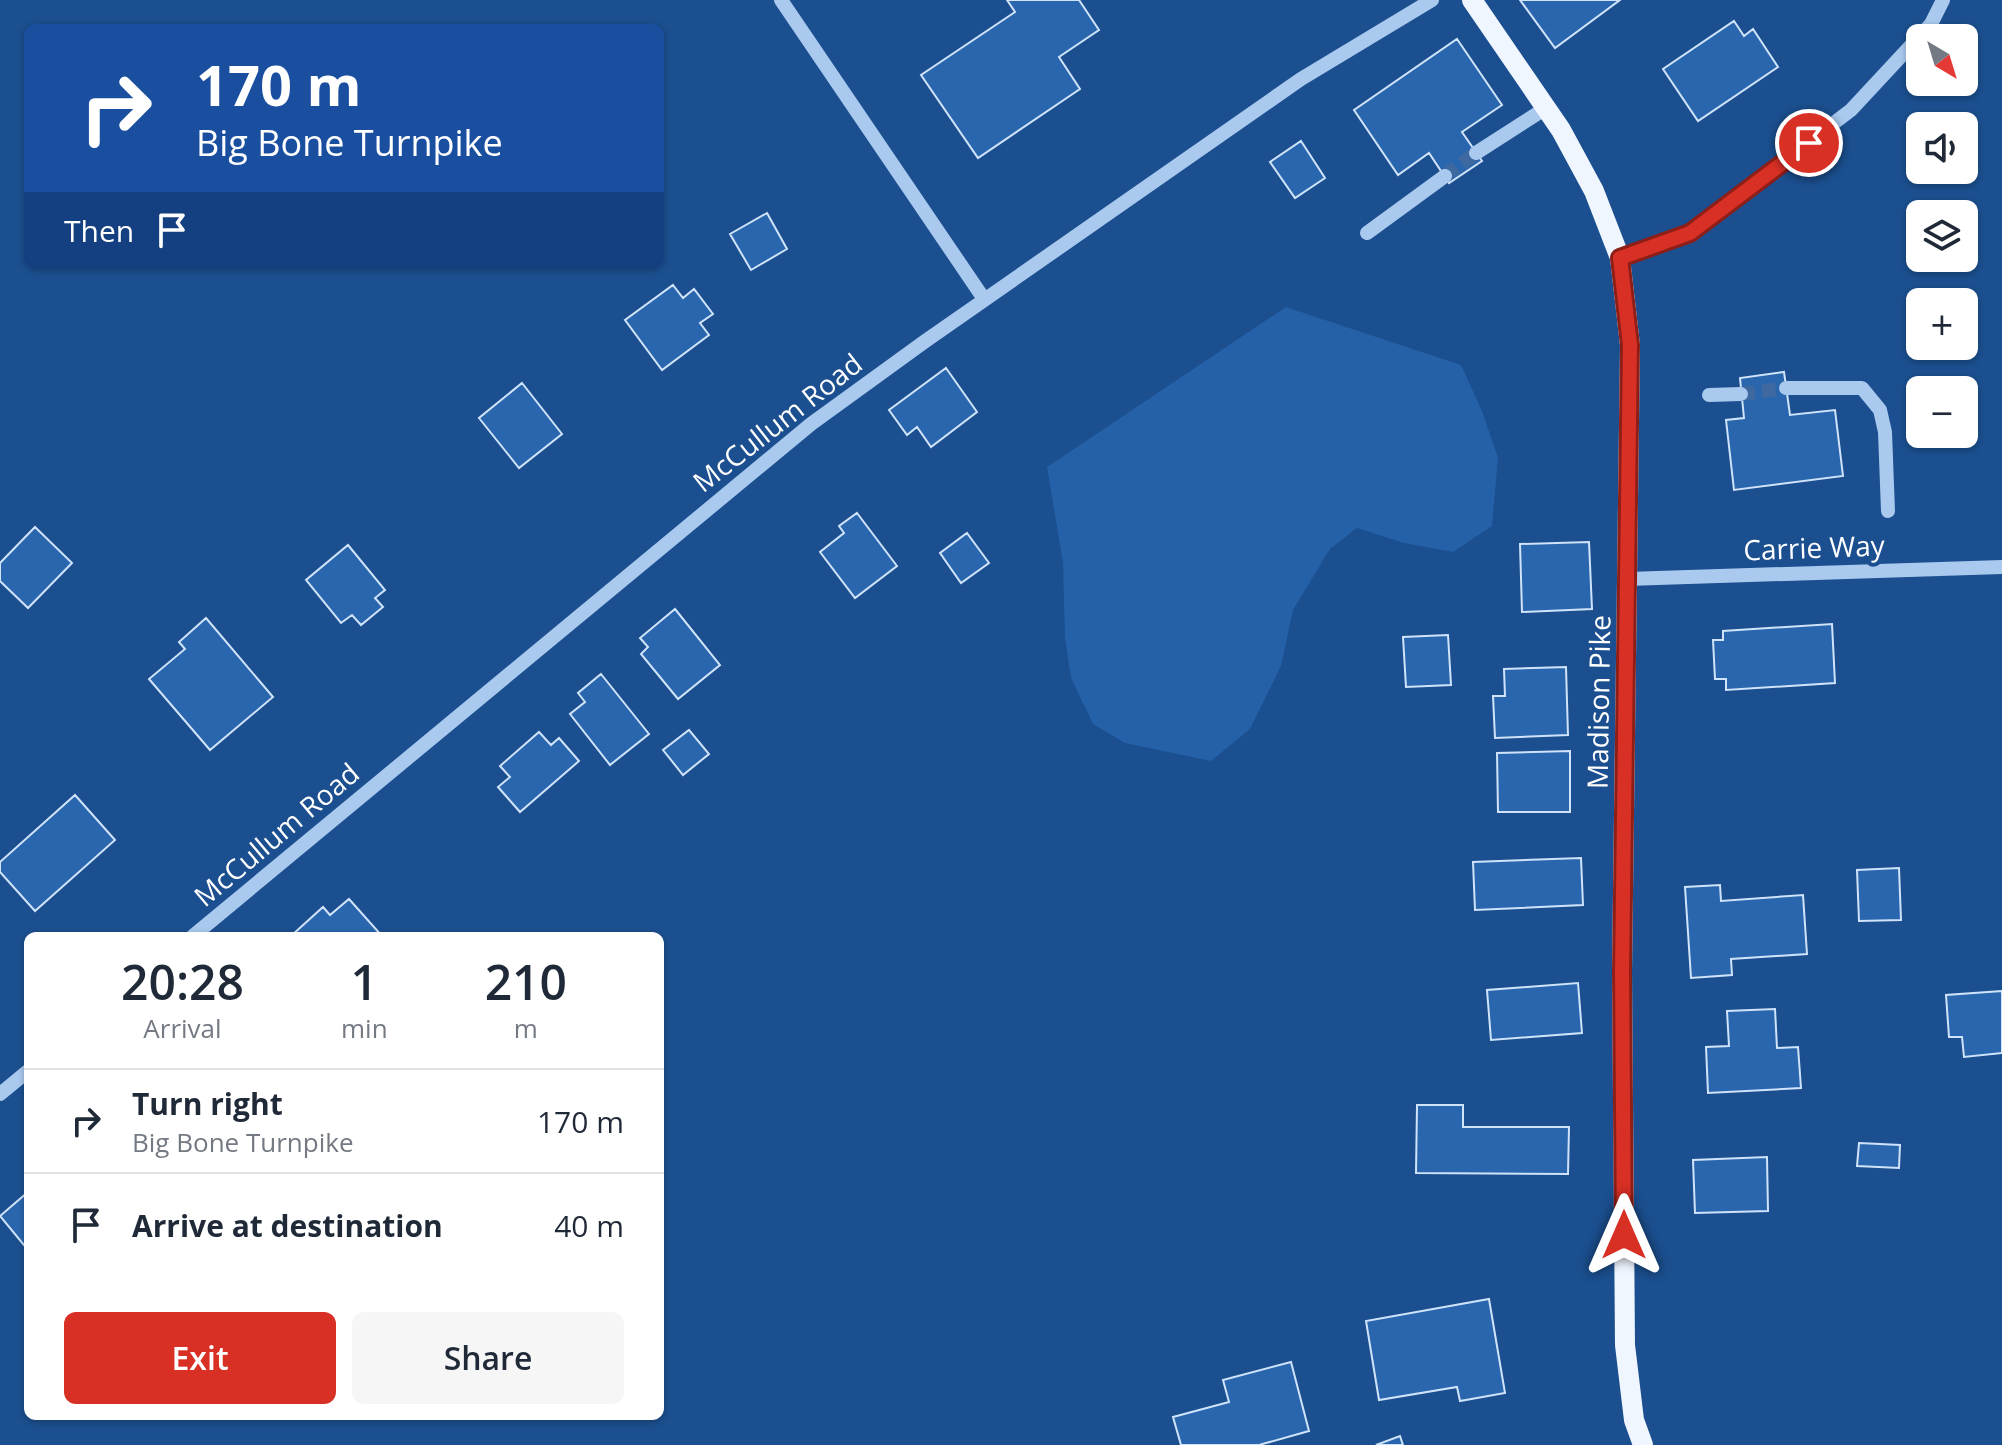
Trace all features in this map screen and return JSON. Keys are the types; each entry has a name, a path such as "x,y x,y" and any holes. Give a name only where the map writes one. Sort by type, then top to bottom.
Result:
{"main road":[{"name":"Madison Pike","path":"1472,0 1546,108 1594,191 1620,258 1630,345 1622,972 1625,1345 1634,1420 1643,1445"}],"street":[{"path":"781,0 984,299"},
{"name":"McCullum Road","path":"198,932 811,424 984,299 1301,79 1432,0"},
{"path":"1620,258 1690,233 1851,110 1931,24 1943,0"},
{"path":"1476,153 1546,108"},
{"path":"1367,233 1445,176"},
{"path":"1786,388 1862,388 1880,410 1885,432 1888,511"},
{"path":"1709,395 1741,394"},
{"name":"Carrie Way","path":"1627,579 2002,567"},
{"path":"0,1094 24,1074"}],"shaded area":[{"path":"1286,307 1461,365 1482,411 1498,458 1492,526 1453,552 1404,543 1357,528 1330,549 1293,610 1281,666 1250,729 1211,761 1125,743 1093,724 1071,678 1065,638 1063,563 1047,467"}],"building":[{"path":"1007,0 1079,0 1099,30 1059,57 1080,89 978,158 921,75 1015,12"},
{"path":"1520,0 1620,0 1555,48"},
{"path":"1734,21 1744,36 1753,29 1778,67 1698,121 1663,69"},
{"path":"1457,39 1502,105 1462,132 1482,161 1449,183 1429,153 1398,175 1354,110"},
{"path":"1301,141 1325,178 1295,198 1270,162"},
{"path":"767,213 787,249 751,270 730,234"},
{"path":"673,285 683,298 694,289 713,314 700,323 709,335 662,370 625,320"},
{"path":"946,368 977,412 931,447 917,427 907,435 889,410"},
{"path":"1784,372 1790,415 1835,410 1843,476 1734,490 1726,420 1744,418 1740,378"},
{"path":"522,383 562,434 519,468 479,418"},
{"path":"857,513 897,566 855,598 820,552 844,533 839,526"},
{"path":"35,527 72,563 28,608 0,581 0,563"},
{"path":"967,533 989,563 961,583 940,553"},
{"path":"1589,542 1592,609 1522,612 1520,544"},
{"path":"348,545 385,590 375,598 383,607 361,625 352,615 341,623 306,580"},
{"path":"675,609 720,665 678,699 641,654 648,647 640,638"},
{"path":"206,618 273,697 210,750 149,679 185,649 179,642"},
{"path":"1832,624 1835,683 1726,690 1726,679 1715,679 1713,640 1723,640 1723,631"},
{"path":"1448,635 1451,685 1406,687 1403,637"},
{"path":"1566,667 1568,735 1495,738 1493,696 1505,696 1504,669"},
{"path":"601,674 649,734 610,765 570,714 585,702 578,693"},
{"path":"689,730 709,754 683,775 663,750"},
{"path":"539,732 551,745 559,738 579,761 520,812 498,787 510,777 500,766"},
{"path":"1570,751 1570,812 1498,812 1497,753"},
{"path":"75,795 115,840 35,911 0,872 0,862"},
{"path":"1581,858 1583,905 1475,910 1473,862"},
{"path":"1899,868 1901,920 1859,921 1857,870"},
{"path":"1720,885 1721,901 1803,895 1807,954 1731,959 1732,975 1691,978 1685,887"},
{"path":"349,899 378,932 295,932 323,907 330,915"},
{"path":"1578,983 1582,1033 1491,1040 1487,990"},
{"path":"2002,991 2002,1053 1964,1057 1962,1037 1949,1037 1946,995"},
{"path":"1775,1009 1777,1048 1798,1047 1801,1088 1708,1093 1706,1047 1729,1046 1727,1011"},
{"path":"1417,1105 1463,1105 1463,1127 1569,1127 1568,1174 1416,1173"},
{"path":"1859,1143 1900,1145 1899,1168 1857,1166"},
{"path":"1767,1157 1768,1211 1695,1213 1693,1160"},
{"path":"24,1195 24,1245 0,1216"},
{"path":"1489,1299 1505,1393 1460,1401 1457,1387 1379,1400 1366,1321"},
{"path":"1291,1362 1309,1431 1259,1445 1181,1445 1173,1417 1229,1402 1223,1380"},
{"path":"1400,1436 1403,1445 1376,1445"}],"tunnel":[{"path":"1445,176 1476,153"},
{"path":"1741,394 1786,388"}],"route":[{"path":"1624,1235 1622,972 1630,345 1620,258 1690,233 1809,143"}]}
